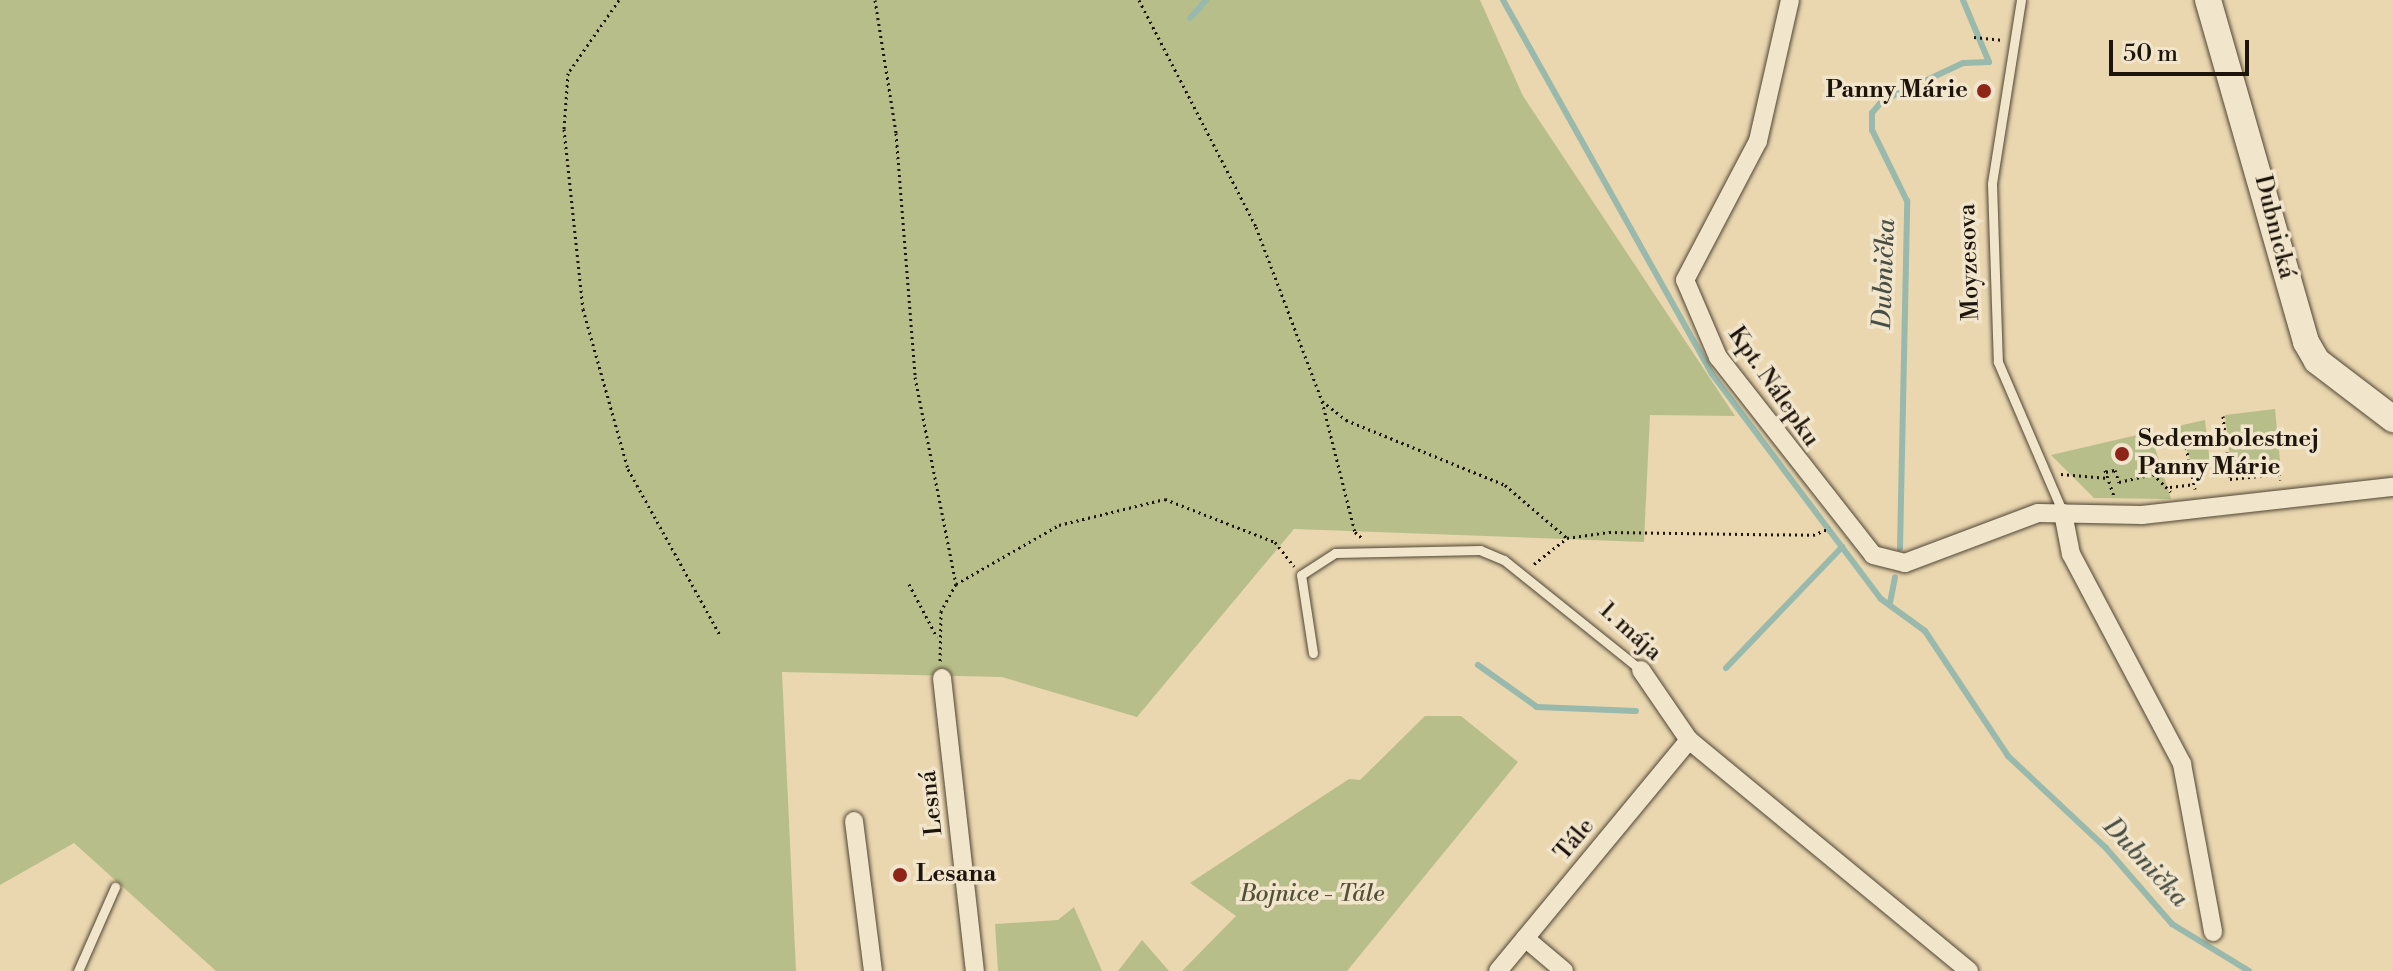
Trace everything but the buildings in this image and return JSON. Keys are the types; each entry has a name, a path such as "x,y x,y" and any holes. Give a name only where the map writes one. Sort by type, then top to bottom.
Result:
{"street":[{"name":"Kpt. Nálepku","path":"1790,0 1758,141 1687,264 1689,298 1718,357 1843,520 1889,562 1905,563 2038,513 2063,513"},
{"name":"Dubnická","path":"2208,0 2306,342 2317,361 2393,419"},
{"path":"2063,513 2120,514 2199,509 2393,487"},
{"name":"Moyzesova","path":"2063,513 2071,554 2182,764 2213,932"},
{"name":"1. mája","path":"1641,670 1689,740 1969,971"},
{"name":"Lesná","path":"942,678 975,971"},
{"name":"Tále","path":"1498,971 1689,740"},
{"path":"854,821 873,971"},
{"path":"1525,938 1564,971"}],"lane":[{"name":"Moyzesova","path":"2021,0 2011,46 1992,184 1997,347 2018,419 2063,513"},
{"name":"1. mája","path":"1301,575 1335,553 1480,550 1526,576 1641,670"},
{"path":"1301,575 1313,653"},
{"path":"78,971 115,887"}],"path":[{"path":"619,0 568,73 564,129 583,309 628,469 720,635"},
{"path":"875,0 896,133 915,377 956,584 937,637"},
{"path":"1139,0 1256,227 1322,401 1355,532 1381,552"},
{"path":"1976,37 2011,46"},
{"path":"1322,401 1346,420 1505,485 1567,538"},
{"path":"2223,416 2230,479 2279,474 2282,500"},
{"path":"2186,447 2199,509"},
{"path":"2120,514 2106,471 2115,470 2119,482 2161,477"},
{"path":"2045,473 2108,478"},
{"path":"2170,487 2193,484"},
{"path":"956,584 1059,525 1165,499 1275,542 1301,575"},
{"path":"1526,576 1539,556 1567,538 1823,532"},
{"path":"909,584 937,637 942,678"}],"green space":[{"path":"0,0 1480,0 1523,96 1735,416 1650,415 1644,542 1294,529 1137,717 1002,677 782,672 796,971 216,971 74,843 0,885"},
{"path":"2275,409 2281,471 2232,476 2225,415"},
{"path":"2205,420 2210,463 2192,465 2178,426"},
{"path":"2150,432 2171,499 2094,498 2051,455"},
{"name":"Bojnice - Tále","path":"1425,716 1461,716 1518,762 1347,971 1182,971 1236,916 1190,883 1349,779 1360,780"},
{"path":"1074,907 1102,971 998,971 995,924 1058,920"},
{"path":"1142,940 1169,971 1118,971"}],"waterway":[{"path":"1190,18 1206,0"},
{"path":"1503,0 1712,374 1881,599 1925,631 2008,756 2106,848 2172,924 2249,971"},
{"name":"Dubnička","path":"1900,548 1907,201 1872,130 1872,113 1882,101 1963,63 1989,62 1963,0"},
{"path":"1726,668 1842,547"},
{"name":"Dubnička","path":"1890,603 1895,577"},
{"path":"1478,665 1537,707 1636,711"}],"place":[{"name":"Panny Márie","path":"1984,91"},
{"name":"Sedembolestnej Panny Márie","path":"2122,454"},
{"name":"Lesana","path":"900,875"}]}
